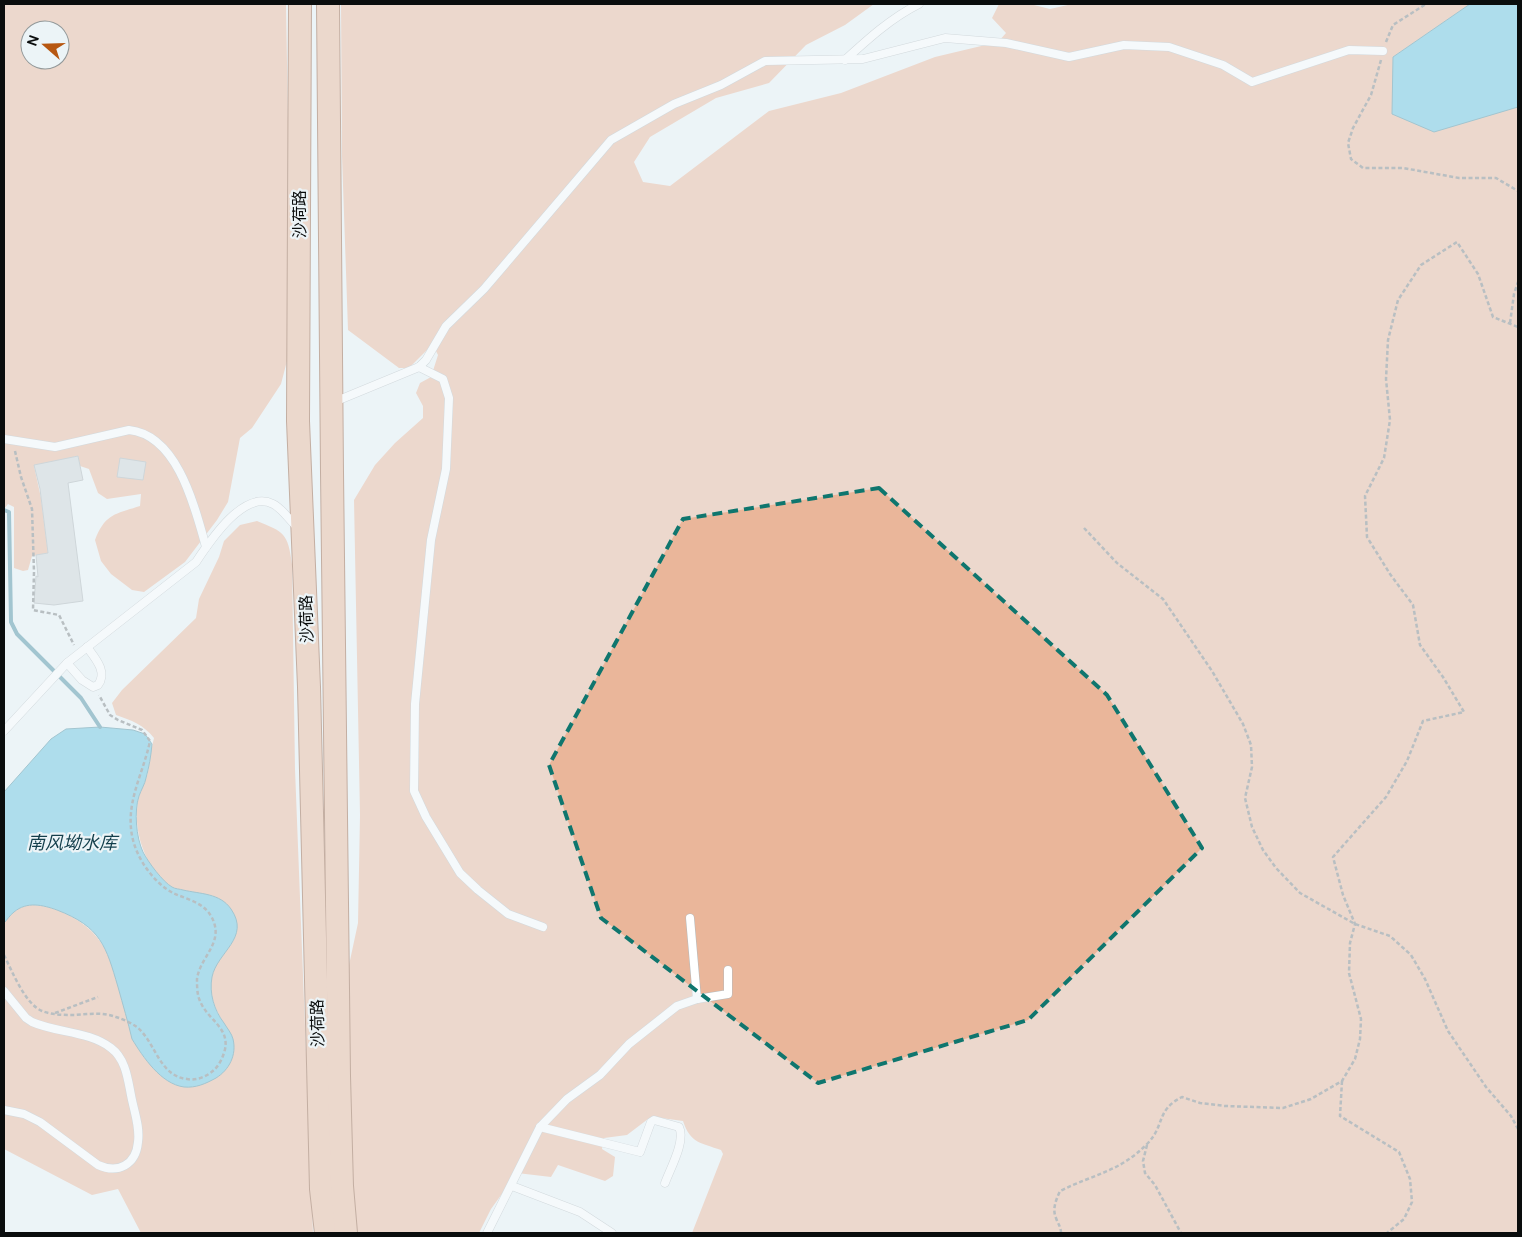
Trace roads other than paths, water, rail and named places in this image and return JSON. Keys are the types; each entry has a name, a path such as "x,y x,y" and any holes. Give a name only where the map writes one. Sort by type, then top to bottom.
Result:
{"main road":[{"name":"沙荷路","path":"300,4 298,421 309,687 321,1189 326,1233"},
{"name":"沙荷路","path":"328,4 339,1076 342,1186 346,1233"}],"lane":[{"path":"845,60 871,36 902,13 919,4"},
{"path":"331,403 419,367 426,360 446,326 484,289 611,140 674,104 721,85 765,62 863,59 945,38 1006,43 1069,57 1124,45 1169,47 1223,65 1252,82 1349,50 1383,50"},
{"path":"419,367 443,379 448,398 446,469 431,540 415,704 414,790 426,817 460,873 508,914 543,927"},
{"path":"4,439 55,447 129,430 139,431 164,450 177,467 194,506 206,547"},
{"path":"4,731 64,666 196,562 206,547 234,515 248,504 266,502 276,506 302,532"},
{"path":"64,666 86,683 96,687 101,682 102,673 98,663 87,647"},
{"path":"690,918 697,999"},
{"path":"487,1233 540,1127 567,1099 600,1075 629,1044 677,1006 697,999 728,994 728,970"},
{"path":"4,991 26,1018 32,1022 85,1036 101,1042 116,1053 122,1061 125,1070 138,1126 138,1142 135,1154 126,1166 106,1168 98,1165 32,1118 4,1110"},
{"path":"540,1127 640,1152 651,1122 654,1120 679,1127 682,1132 680,1143 665,1183"},
{"path":"512,1186 580,1212 612,1233"}],"water":[{"path":"1470,4 1518,4 1518,107 1434,132 1392,114 1393,57"},
{"name":"南风坳水库","path":"100,727 133,730 145,734 152,744 150,761 137,802 136,816 137,832 141,846 152,866 164,881 173,888 209,895 221,900 231,909 236,919 235,937 215,968 211,983 215,1007 232,1037 234,1045 233,1056 231,1062 221,1075 193,1087 184,1087 168,1081 154,1069 142,1054 132,1039 110,960 100,939 83,923 57,910 30,905 24,906 13,913 4,923 4,792 51,739 66,729"}],"waterway":[{"path":"4,510 9,512 11,622 17,634 81,698 100,727"}]}
